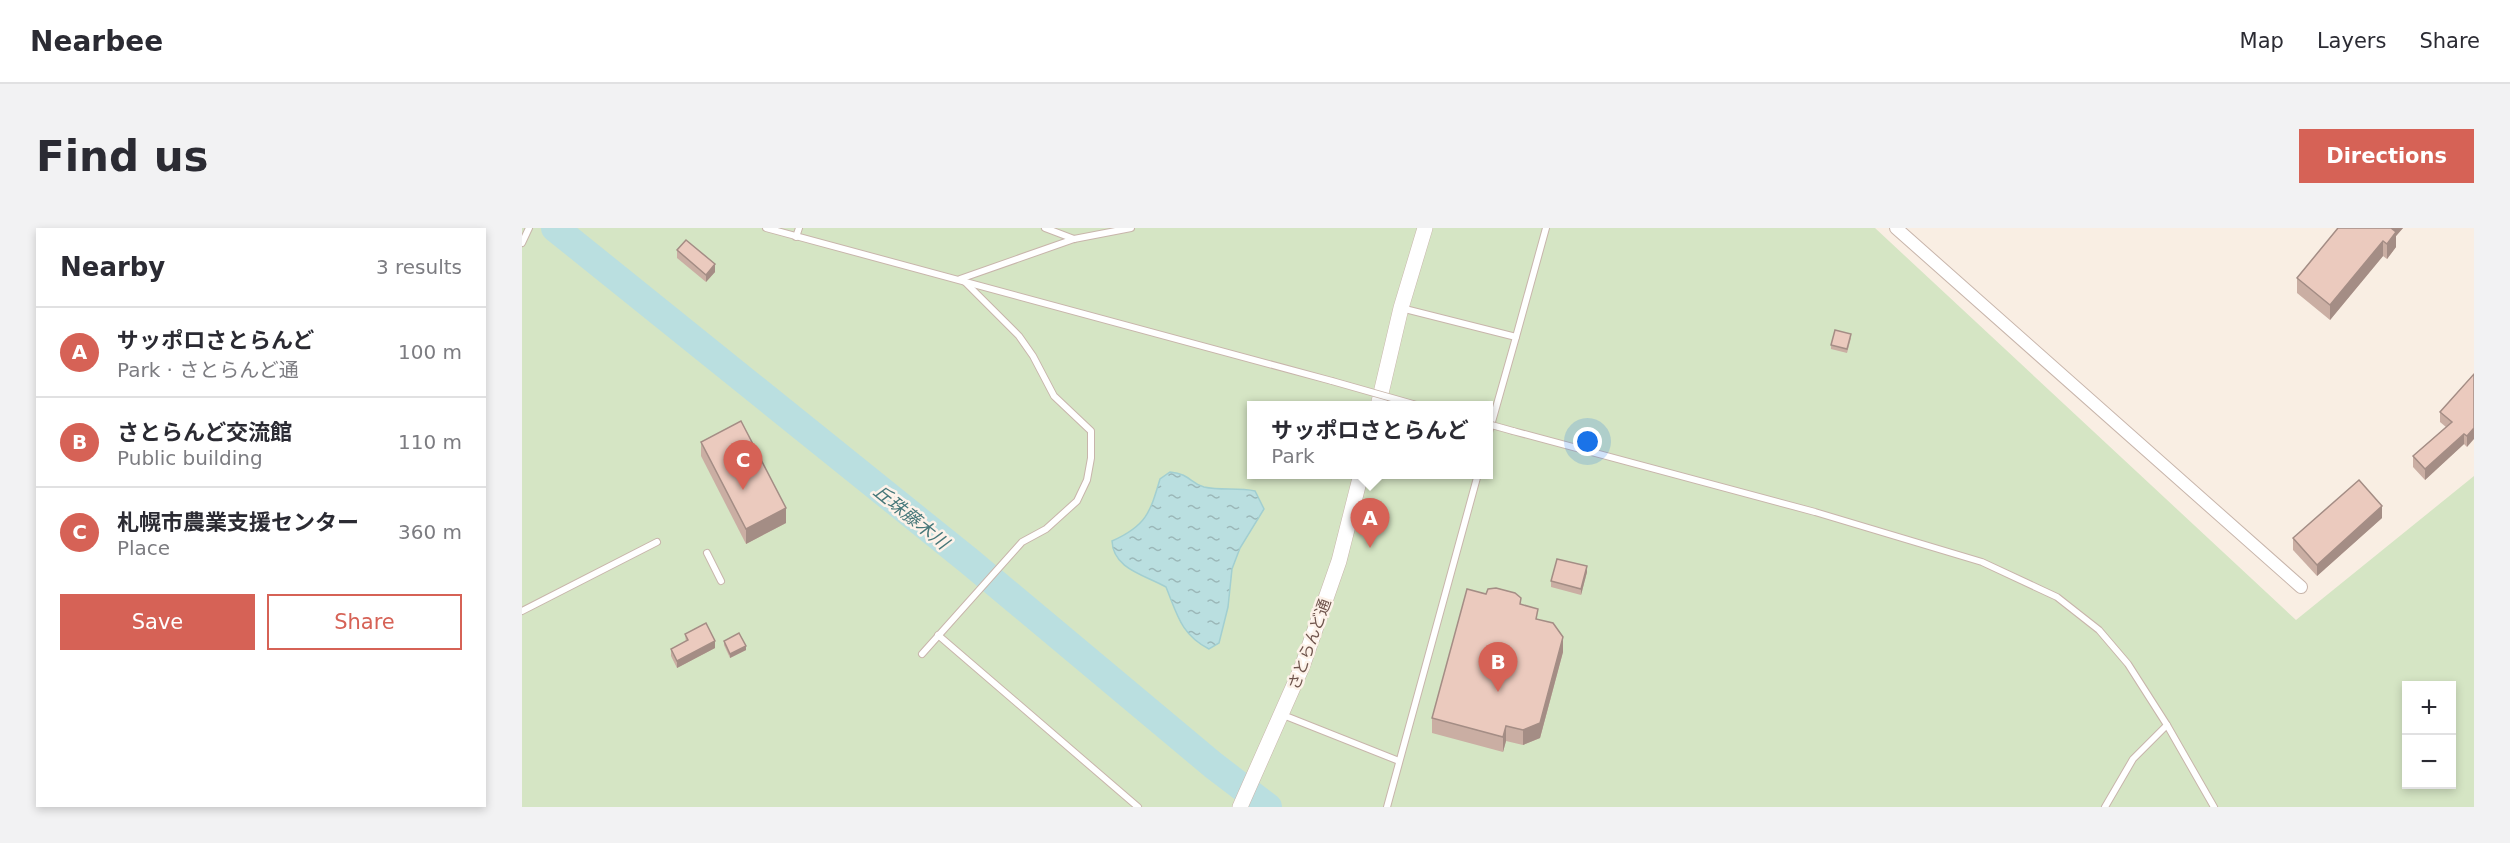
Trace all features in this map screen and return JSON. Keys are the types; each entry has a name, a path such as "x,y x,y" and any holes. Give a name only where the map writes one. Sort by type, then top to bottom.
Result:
{"street":[{"path":"1379,401 1401,308 1425,228"},
{"path":"1896,228 2301,587"},
{"name":"さとらんど通","path":"1240,807 1302,667 1339,561 1360,479"}],"lane":[{"path":"522,243 529,228"},
{"path":"766,228 1405,401"},
{"path":"796,237 799,228"},
{"path":"1045,228 1074,239"},
{"path":"961,280 1074,239 1131,228"},
{"path":"1493,418 1546,228"},
{"path":"922,654 1022,542 1046,528 1077,501 1087,480 1091,458 1091,431 1054,396 1033,356 1019,336 961,280"},
{"path":"1401,308 1516,337"},
{"path":"1493,425 1815,512 1982,562 2057,597 2099,630 2128,664 2167,724 2214,807"},
{"path":"1387,807 1477,479"},
{"path":"522,611 657,542"},
{"path":"707,553 721,581"},
{"path":"938,635 1138,807"},
{"path":"1282,714 1399,761"},
{"path":"2105,807 2133,759 2167,724"}],"green space":[{"path":"522,228 1875,228 2296,620 2474,476 2474,807 522,807"}],"water":[{"path":"1170,472 1182,475 1204,487 1255,491 1264,509 1240,548 1232,569 1228,607 1219,643 1209,649 1192,637 1181,623 1166,587 1124,565 1114,551 1112,541 1132,530 1145,517 1160,479"}],"building":[{"path":"2338,228 2391,228 2396,232 2387,244 2383,241 2330,305 2297,278"},
{"path":"686,240 715,264 706,275 677,250"},
{"path":"1835,330 1851,334 1847,349 1831,345"},
{"path":"2474,374 2474,428 2467,436 2464,434 2425,469 2413,456 2452,422 2440,412"},
{"path":"741,421 786,508 746,529 701,442"},
{"path":"2359,480 2382,506 2317,565 2293,538"},
{"path":"1557,559 1587,566 1581,589 1551,581"},
{"path":"1496,588 1515,593 1521,598 1520,604 1538,609 1536,619 1553,623 1563,637 1540,723 1523,730 1506,726 1503,737 1432,718 1467,589 1486,594 1488,589"},
{"path":"706,623 715,641 677,661 671,649 688,640 685,634"},
{"path":"739,633 746,646 730,654 724,641"}],"waterway":[{"name":"丘珠藤木川","path":"555,228 969,561 1213,765 1268,807"}],"place":[{"name":"札幌市農業支援センター","path":"743,490"},
{"name":"サッポロさとらんど","path":"1370,548"},
{"name":"さとらんど交流館","path":"1498,692"}]}
